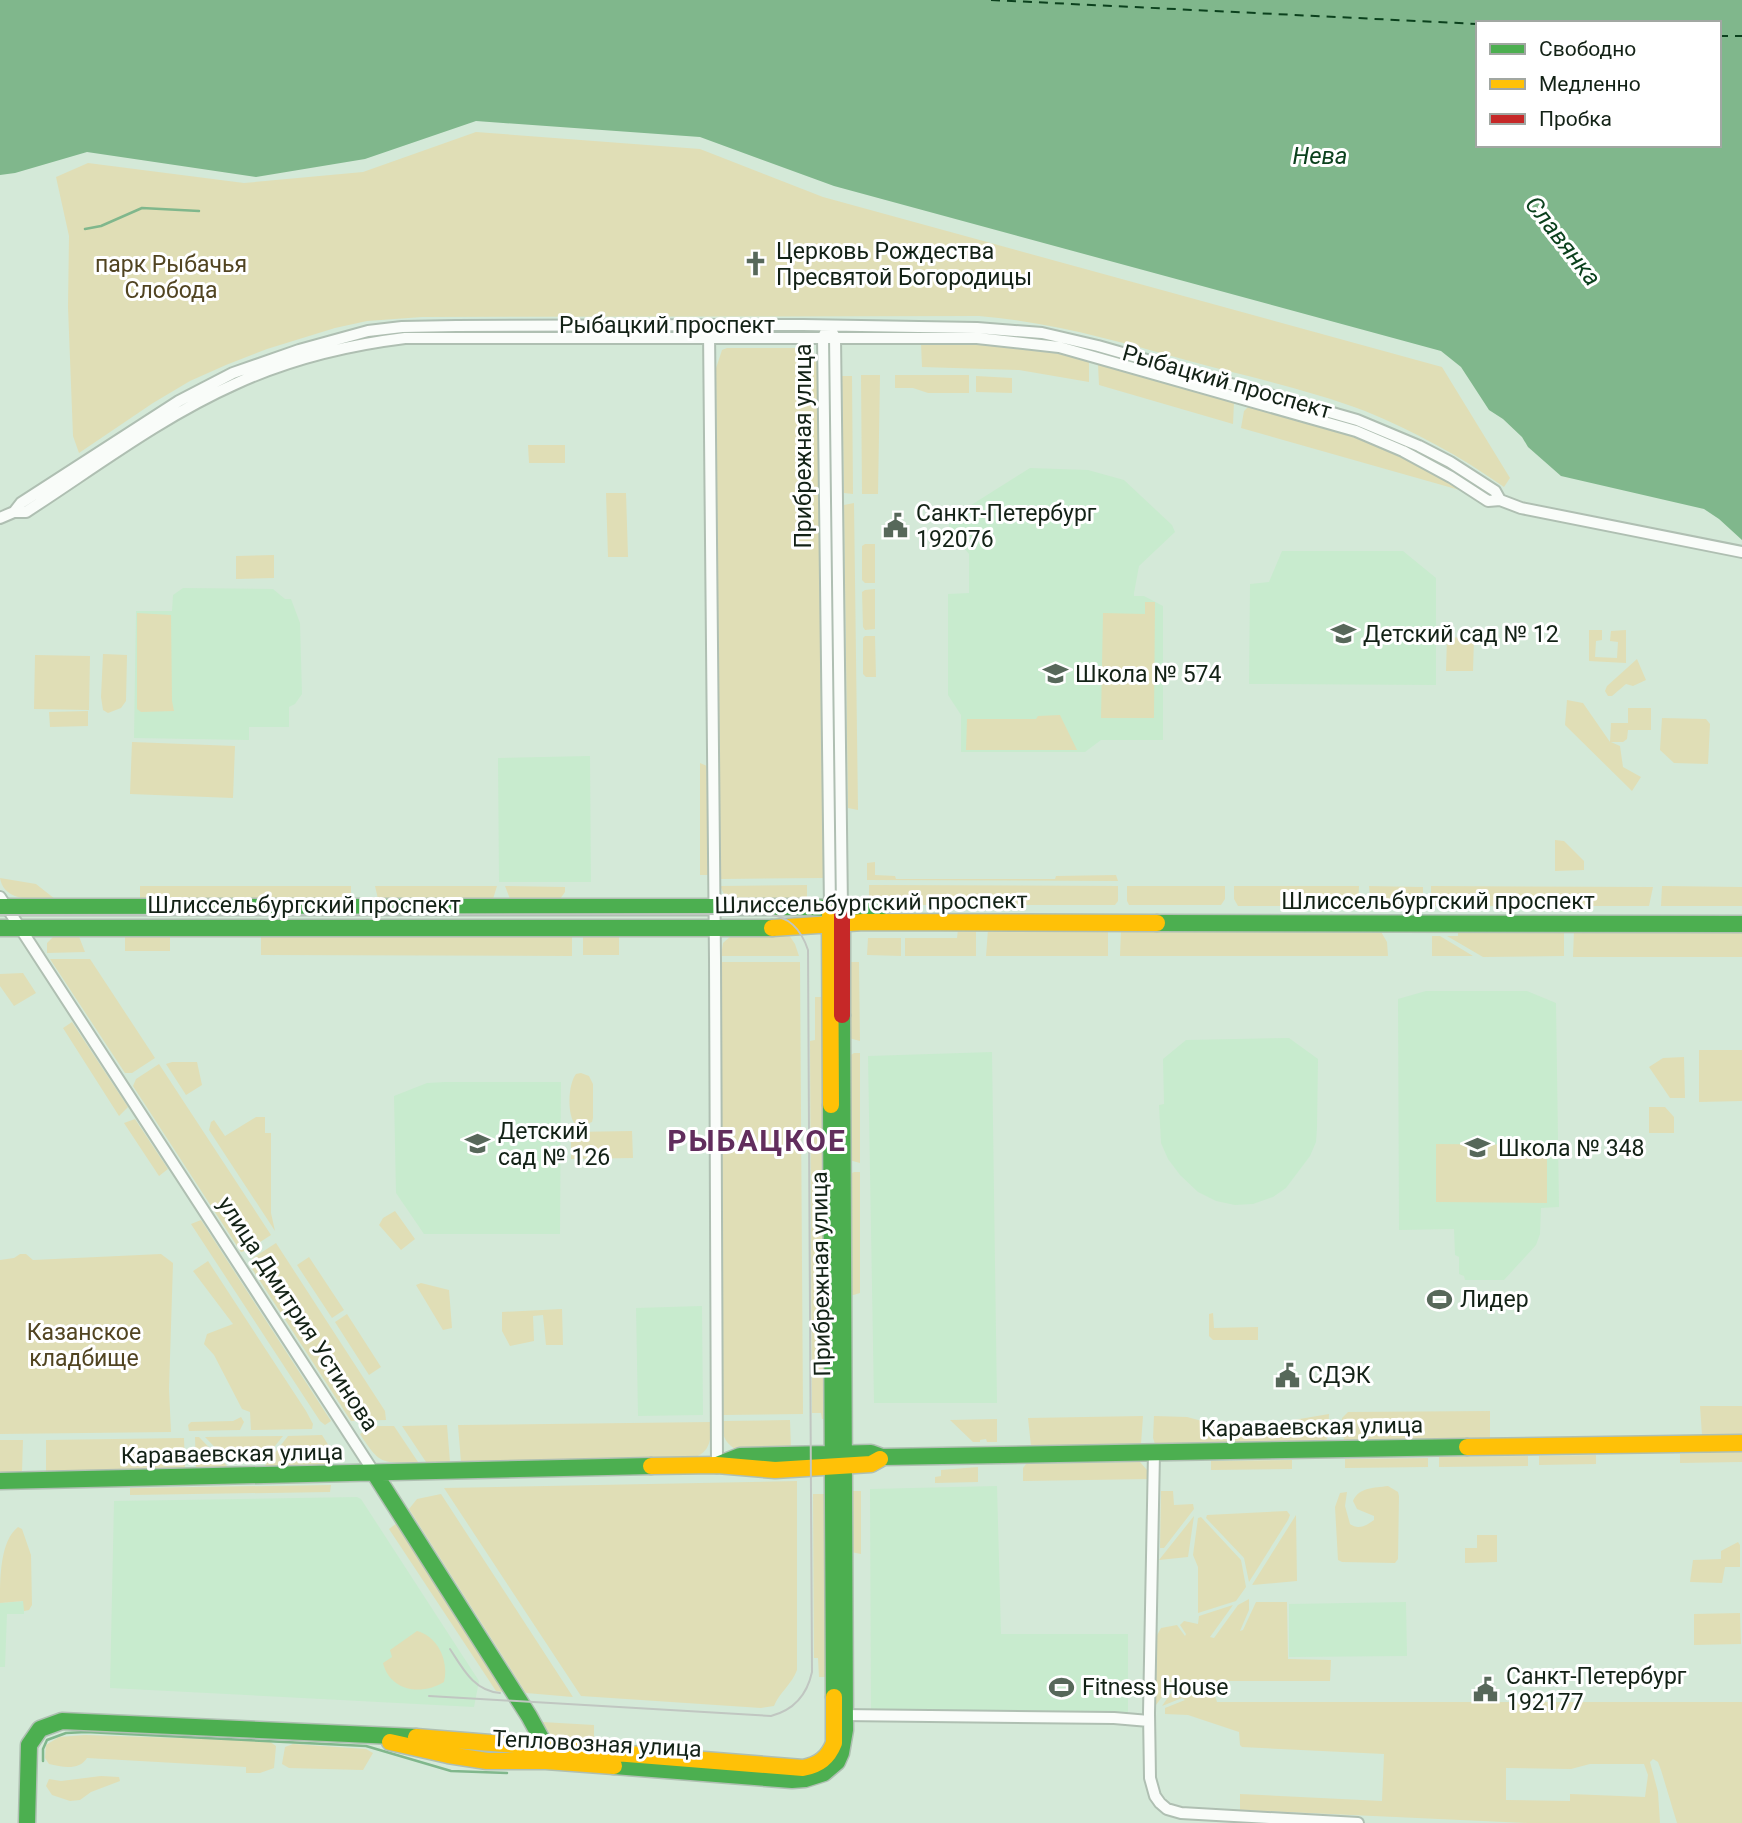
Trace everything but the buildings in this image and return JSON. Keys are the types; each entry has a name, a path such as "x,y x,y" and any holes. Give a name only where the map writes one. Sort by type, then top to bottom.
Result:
{"street":[{"name":"Рыбацкий проспект","path":"0,518 14,512 26,512 179,401 233,373 299,350 368,331 402,327 709,325 977,327 1022,330 1098,346 1357,420 1450,462 1495,491 1500,500"},
{"path":"709,325 717,1465"},
{"name":"Прибрежная улица","path":"822,1769 840,1760 844,1750 839,1715 836,917 829,326"},
{"name":"Рыбацкий проспект","path":"81,470 184,410 237,383 276,368 371,343 405,338 977,338 1059,347 1356,431 1422,461 1488,501 1500,500 1521,508 1742,552"},
{"name":"Шлиссельбургский проспект","path":"2,904 715,906 864,922 1742,924"},
{"name":"улица Дмитрия Устинова","path":"2,904 375,1474 529,1716 546,1755"},
{"name":"Шлиссельбургский проспект","path":"0,928 811,928 836,917 864,911 1742,913"},
{"name":"Караваевская улица","path":"0,1481 717,1465 740,1456 838,1460 871,1453 883,1457 1742,1443"},
{"path":"1154,1453 1149,1721 1150,1778 1155,1796 1167,1809 1181,1813 1358,1823"},
{"path":"839,1715 1114,1718 1149,1721"},
{"name":"Тепловозная улица","path":"27,1823 29,1745 40,1729 62,1721 368,1734 546,1755 822,1769"}],"shaded area":[{"name":"Школа № 574","path":"1030,468 1088,470 1124,480 1172,525 1175,532 1139,566 1134,593 1134,596 1144,596 1163,606 1163,740 1101,740 1085,752 961,752 961,715 948,695 948,594 969,593 969,554 949,530 949,519"},
{"name":"Детский сад № 12","path":"1282,551 1403,551 1436,578 1436,685 1249,684 1250,584 1269,582"},
{"path":"183,588 273,589 285,599 291,599 300,623 302,694 295,704 289,707 289,727 249,727 249,740 134,738 136,611 172,611 173,595"},
{"path":"590,756 591,882 499,882 498,758"},
{"name":"Школа № 348","path":"1426,991 1527,991 1556,1003 1559,1207 1541,1208 1540,1234 1536,1245 1504,1280 1465,1280 1464,1276 1459,1274 1454,1229 1399,1230 1398,999"},
{"path":"1289,1038 1318,1059 1316,1142 1310,1156 1286,1188 1273,1197 1253,1204 1235,1205 1216,1201 1198,1192 1180,1175 1168,1159 1161,1143 1159,1105 1164,1104 1163,1059 1186,1040"},
{"path":"992,1052 997,1403 874,1403 868,1056"},
{"name":"Детский сад № 126","path":"561,1082 560,1234 424,1234 396,1193 394,1096 427,1083"},
{"path":"702,1306 703,1415 638,1416 636,1308"},
{"path":"997,1486 1001,1634 1128,1634 1128,1713 871,1709 870,1489"},
{"path":"361,1499 479,1681 474,1707 110,1688 114,1501"},
{"path":"24,1601 24,1614 7,1614 5,1667 0,1667 0,1603"},
{"path":"1406,1602 1407,1656 1289,1657 1289,1604"}],"green space":[{"name":"парк Рыбачья Слобода","path":"476,132 700,149 823,197 1442,367 1510,478 1504,487 1454,455 1401,427 1321,396 1084,333 979,316 422,317 367,321 267,349 190,381 79,453 73,436 68,307 69,236 56,177 88,163 244,183 363,172"},
{"path":"921,343 1006,346 1068,356 1089,362 1089,382 1019,370 922,367"},
{"path":"808,348 814,353 817,363 824,878 720,879 716,368 722,350"},
{"path":"1098,364 1234,402 1233,424 1099,385"},
{"path":"861,375 880,375 878,494 862,494"},
{"path":"895,375 969,375 969,393 928,393 913,388 895,388"},
{"path":"842,376 852,376 853,494 844,493"},
{"path":"976,376 1012,378 1012,393 976,392"},
{"path":"1249,406 1353,436 1416,464 1463,491 1241,428 1244,411"},
{"path":"528,445 565,445 565,463 529,463"},
{"path":"606,493 626,493 628,557 608,557"},
{"path":"854,503 858,810 848,808 844,505"},
{"path":"875,544 875,583 865,583 862,580 862,546"},
{"path":"274,555 274,578 236,579 236,556"},
{"path":"875,589 875,629 865,630 862,592"},
{"path":"1145,602 1155,602 1154,718 1101,718 1103,613 1145,614"},
{"path":"137,613 171,615 174,711 141,712 137,709"},
{"path":"1589,630 1602,630 1602,640 1596,641 1595,657 1617,658 1618,642 1610,641 1611,631 1626,630 1626,663 1589,661"},
{"path":"865,636 875,636 876,677 866,677 863,674"},
{"path":"1447,637 1474,638 1473,671 1446,671"},
{"path":"103,654 127,655 126,701 121,708 108,713 103,710 101,697"},
{"path":"35,655 90,656 89,710 34,709"},
{"path":"1637,659 1646,680 1633,686 1626,684 1612,696 1608,696 1605,691 1607,686"},
{"path":"1567,700 1583,703 1610,742 1611,723 1628,723 1628,708 1651,708 1651,730 1628,730 1627,739 1623,742 1611,742 1620,746 1623,767 1641,777 1632,791 1565,725"},
{"path":"88,711 88,726 50,727 49,712"},
{"path":"1060,715 1077,750 966,750 967,719 1036,719 1038,716"},
{"path":"1662,718 1706,719 1710,724 1708,764 1674,763 1660,750"},
{"path":"132,742 235,746 233,798 130,794"},
{"path":"700,763 707,766 708,875 700,875"},
{"path":"1555,840 1564,841 1584,861 1584,870 1555,871"},
{"path":"875,862 875,875 895,876 896,879 1055,879 1056,876 1116,875 1118,881 867,880 867,863"},
{"path":"0,878 36,884 55,899 14,896 3,886"},
{"path":"807,885 807,899 730,899 725,896 720,886"},
{"path":"869,885 1118,886 1118,901 1115,905 869,905"},
{"path":"140,886 351,886 351,899 140,899"},
{"path":"375,886 497,886 493,899 378,899"},
{"path":"505,886 565,887 565,892 560,899 510,899"},
{"path":"1127,886 1225,886 1225,899 1221,905 1129,905"},
{"path":"1234,886 1359,886 1358,906 1238,906 1234,899"},
{"path":"1369,886 1423,887 1423,902 1406,902 1405,906 1371,906"},
{"path":"1431,886 1653,887 1649,906 1431,906"},
{"path":"1662,886 1742,887 1742,906 1661,906"},
{"path":"958,929 976,929 976,956 905,956 905,938 957,938"},
{"path":"988,929 1108,929 1108,956 986,956"},
{"path":"1121,930 1380,930 1387,942 1388,956 1120,956"},
{"path":"1458,930 1564,930 1564,956 1483,957 1447,936 1458,936"},
{"path":"1574,930 1742,931 1742,957 1573,957"},
{"path":"78,934 85,952 47,953 47,943 54,936"},
{"path":"261,934 572,935 572,956 261,955"},
{"path":"583,935 619,935 619,955 583,955"},
{"path":"732,935 789,935 799,956 721,956 723,943"},
{"path":"170,936 170,951 125,951 125,937"},
{"path":"1432,936 1440,936 1473,956 1432,956"},
{"path":"868,938 901,938 901,956 867,955"},
{"path":"50,959 90,959 155,1058 132,1073 125,1073"},
{"path":"721,962 800,962 803,1414 722,1415"},
{"path":"849,962 859,962 860,1041 849,1038"},
{"path":"23,973 36,993 14,1006 0,986 0,974"},
{"path":"815,997 824,997 826,1419 822,1419 821,1413 812,1413 810,1041 815,1040"},
{"path":"72,1022 128,1107 119,1116 63,1028"},
{"path":"1699,1050 1742,1050 1742,1101 1699,1102"},
{"path":"860,1053 860,1163 849,1160 849,1056"},
{"path":"1684,1057 1685,1098 1670,1098 1649,1067 1663,1058"},
{"path":"197,1062 202,1085 186,1095 166,1064"},
{"path":"159,1064 271,1235 248,1250 241,1252 133,1086 136,1079"},
{"path":"576,1074 589,1076 593,1084 593,1118 592,1122 584,1125 575,1124 570,1107 573,1079"},
{"path":"1649,1107 1665,1107 1674,1117 1674,1133 1649,1133"},
{"path":"256,1117 265,1117 265,1133 271,1133 271,1213 275,1231 209,1130 214,1120 225,1136"},
{"path":"135,1119 168,1169 159,1176 124,1123"},
{"path":"632,1131 633,1158 571,1159 571,1132"},
{"path":"1436,1144 1547,1145 1547,1203 1436,1202"},
{"path":"860,1172 860,1293 850,1296 850,1174"},
{"path":"395,1211 415,1239 401,1250 379,1225 383,1218"},
{"path":"201,1220 331,1421 325,1425 191,1224"},
{"path":"276,1243 385,1411 386,1420 351,1421 249,1264 253,1258"},
{"name":"Казанское кладбище","path":"26,1254 33,1260 161,1254 173,1263 169,1389 171,1432 0,1434 0,1260 14,1258"},
{"path":"309,1257 344,1310 332,1318 297,1265"},
{"path":"208,1261 306,1411 313,1424 312,1429 251,1430 250,1412 242,1409 214,1355 204,1344 207,1334 233,1324 193,1271"},
{"path":"421,1283 449,1290 452,1328 443,1330 416,1285"},
{"path":"562,1309 563,1345 546,1345 543,1315 533,1316 534,1341 510,1346 502,1331 502,1312"},
{"path":"1213,1313 1214,1328 1258,1327 1258,1340 1213,1340 1209,1336 1209,1314"},
{"path":"347,1314 381,1367 369,1375 335,1322"},
{"path":"1700,1406 1742,1406 1742,1434 1702,1435"},
{"path":"1490,1411 1490,1438 1344,1440 1342,1418 1348,1412"},
{"path":"1329,1414 1326,1441 1155,1444 1153,1438 1154,1416 1187,1417 1217,1425 1253,1427"},
{"path":"1143,1416 1141,1444 1031,1446 1028,1418"},
{"path":"241,1417 244,1422 240,1430 189,1431 188,1425 191,1422 233,1421"},
{"path":"997,1419 997,1442 987,1442 986,1439 973,1442 950,1420"},
{"path":"790,1420 791,1449 737,1450 725,1438 722,1421"},
{"path":"711,1422 710,1440 706,1449 692,1458 461,1462 458,1425"},
{"path":"447,1425 450,1462 426,1462 402,1426"},
{"path":"371,1426 394,1426 418,1462 389,1462 377,1457 360,1434"},
{"path":"322,1435 334,1454 330,1467 263,1468 288,1436"},
{"path":"283,1436 262,1462 230,1463 205,1437"},
{"path":"195,1437 199,1437 229,1468 196,1469"},
{"path":"184,1438 185,1469 46,1471 46,1440"},
{"path":"0,1440 23,1440 22,1472 0,1472"},
{"path":"1742,1452 1742,1462 1680,1463 1680,1454"},
{"path":"1596,1455 1596,1464 1539,1465 1539,1456"},
{"path":"1528,1456 1528,1466 1439,1467 1439,1457"},
{"path":"1428,1458 1428,1467 1345,1468 1345,1459"},
{"path":"1292,1460 1292,1469 1211,1470 1211,1461"},
{"path":"1140,1462 1150,1479 1023,1481 1023,1468 1026,1464"},
{"path":"978,1467 978,1482 935,1483 935,1477 941,1476 941,1470"},
{"path":"797,1481 797,1670 774,1706 761,1708 581,1696 444,1488"},
{"path":"331,1485 330,1492 130,1495 130,1488"},
{"path":"1388,1486 1398,1492 1399,1496 1398,1559 1395,1563 1338,1560 1335,1507 1340,1493 1347,1492 1345,1506 1350,1524 1359,1527 1374,1520 1374,1516 1357,1509 1353,1501 1356,1496 1368,1489"},
{"path":"851,1491 861,1491 861,1554 851,1552"},
{"path":"1161,1491 1173,1491 1174,1505 1193,1504 1194,1509 1164,1548 1160,1548"},
{"path":"441,1494 573,1697 526,1693 409,1509 417,1499"},
{"path":"813,1494 826,1494 827,1677 819,1677 818,1658 814,1658"},
{"path":"1287,1511 1290,1515 1288,1520 1249,1582 1244,1558 1206,1518 1207,1515"},
{"path":"1296,1515 1297,1581 1252,1585"},
{"path":"1194,1516 1188,1557 1159,1560"},
{"path":"1201,1517 1241,1560 1246,1587 1236,1601 1198,1613 1198,1567 1193,1555 1198,1518"},
{"path":"397,1523 505,1692 496,1691 389,1529"},
{"path":"18,1527 22,1529 31,1555 32,1605 29,1610 24,1611 23,1601 0,1603 4,1551 12,1533"},
{"path":"1477,1535 1497,1535 1497,1562 1465,1563 1465,1548 1477,1548"},
{"path":"1738,1542 1740,1567 1725,1567 1722,1583 1690,1582 1693,1560 1721,1559 1721,1551"},
{"path":"1249,1599 1249,1610 1240,1631 1243,1630 1256,1602 1287,1602 1288,1659 1331,1660 1330,1681 1224,1681 1213,1689 1217,1702 1742,1702 1742,1823 1677,1823 1658,1762 1653,1759 1650,1762 1658,1792 1660,1823 1528,1823 1240,1810 1240,1794 1382,1801 1384,1754 1242,1747 1239,1732 1188,1715 1165,1714 1165,1708 1185,1700 1182,1698 1162,1706 1173,1690 1173,1682 1153,1709 1156,1637 1161,1628 1177,1625 1185,1636 1180,1625 1184,1621 1198,1624 1199,1616 1233,1605 1210,1637 1214,1638 1238,1605","holes":["1590,1764 1644,1764 1648,1775 1645,1797 1570,1794 1570,1801 1506,1800 1506,1768 1571,1769"]},
{"path":"1740,1613 1741,1644 1694,1645 1694,1614"},
{"path":"417,1631 437,1644 445,1674 444,1682 416,1690 392,1680 383,1663 392,1657 390,1650"},
{"path":"542,1722 594,1725 594,1746 563,1744 553,1737"},
{"path":"85,1735 269,1741 276,1746 274,1768 260,1773 246,1773 246,1767 87,1758 75,1766 49,1764 45,1758 46,1745 59,1737"},
{"path":"293,1744 366,1749 373,1753 363,1770 289,1768 282,1764 285,1747"},
{"path":"101,1776 119,1777 120,1781 91,1792 80,1800 70,1801 52,1795 46,1786 49,1779 61,1781"}],"water":[{"name":"Нева","path":"0,0 1742,0 1742,540 1704,509 1561,476 1528,447 1522,437 1503,419 1489,410 1461,367 1441,351 834,186 700,137 476,121 365,159 256,177 87,152 0,175"}],"waterway":[{"path":"85,229 101,226 142,208 199,211"},
{"path":"43,1761 43,1749 47,1740 66,1733 86,1732 366,1746 451,1771 507,1773"}],"ferry route":[{"path":"991,0 1476,24"},
{"path":"1721,36 1742,36"}],"tram line":[{"path":"0,915 766,914 788,921 802,936 808,950 812,1672 807,1688 793,1706 771,1716 429,1696"},
{"path":"450,1649 476,1683 500,1693"}],"traffic: fast":[{"path":"0,907 811,907 878,911"},
{"path":"1157,923 1742,924"},
{"path":"0,928 772,928"},
{"path":"614,1766 792,1780 824,1773 837,1762 841,1753 845,1730 842,1015"},
{"path":"831,1105 834,1697"},
{"path":"717,1465 740,1456 871,1453 882,1457 1467,1447"},
{"path":"0,1481 651,1466"},
{"path":"375,1474 529,1716 547,1749 546,1758"},
{"path":"27,1823 29,1745 40,1729 62,1721 416,1737"}],"traffic: slow":[{"path":"830,914 831,1105"},
{"path":"772,928 864,922 1157,923"},
{"path":"1467,1447 1742,1443"},
{"path":"651,1466 717,1465 775,1470 871,1464 880,1459"},
{"path":"416,1737 803,1768 822,1760 834,1743 834,1697"},
{"path":"390,1742 487,1761 546,1761 614,1766"}],"traffic: jam":[{"path":"842,912 842,1015"}],"place":[{"name":"Церковь Рождества Пресвятой Богородицы","path":"756,264"},
{"name":"Санкт-Петербург 192076","path":"896,526"},
{"name":"Детский сад № 12","path":"1343,634"},
{"name":"Школа № 574","path":"1055,674"},
{"name":"Детский сад № 126","path":"478,1144"},
{"name":"Школа № 348","path":"1478,1148"},
{"name":"Лидер","path":"1440,1299"},
{"name":"СДЭК","path":"1288,1375"},
{"name":"Fitness House","path":"1062,1687"},
{"name":"Санкт-Петербург 192177","path":"1486,1689"}],"district":[{"name":"РЫБАЦКОЕ","path":"757,1140"}],"water label":[{"name":"Славянка","path":"1563,241"}]}
